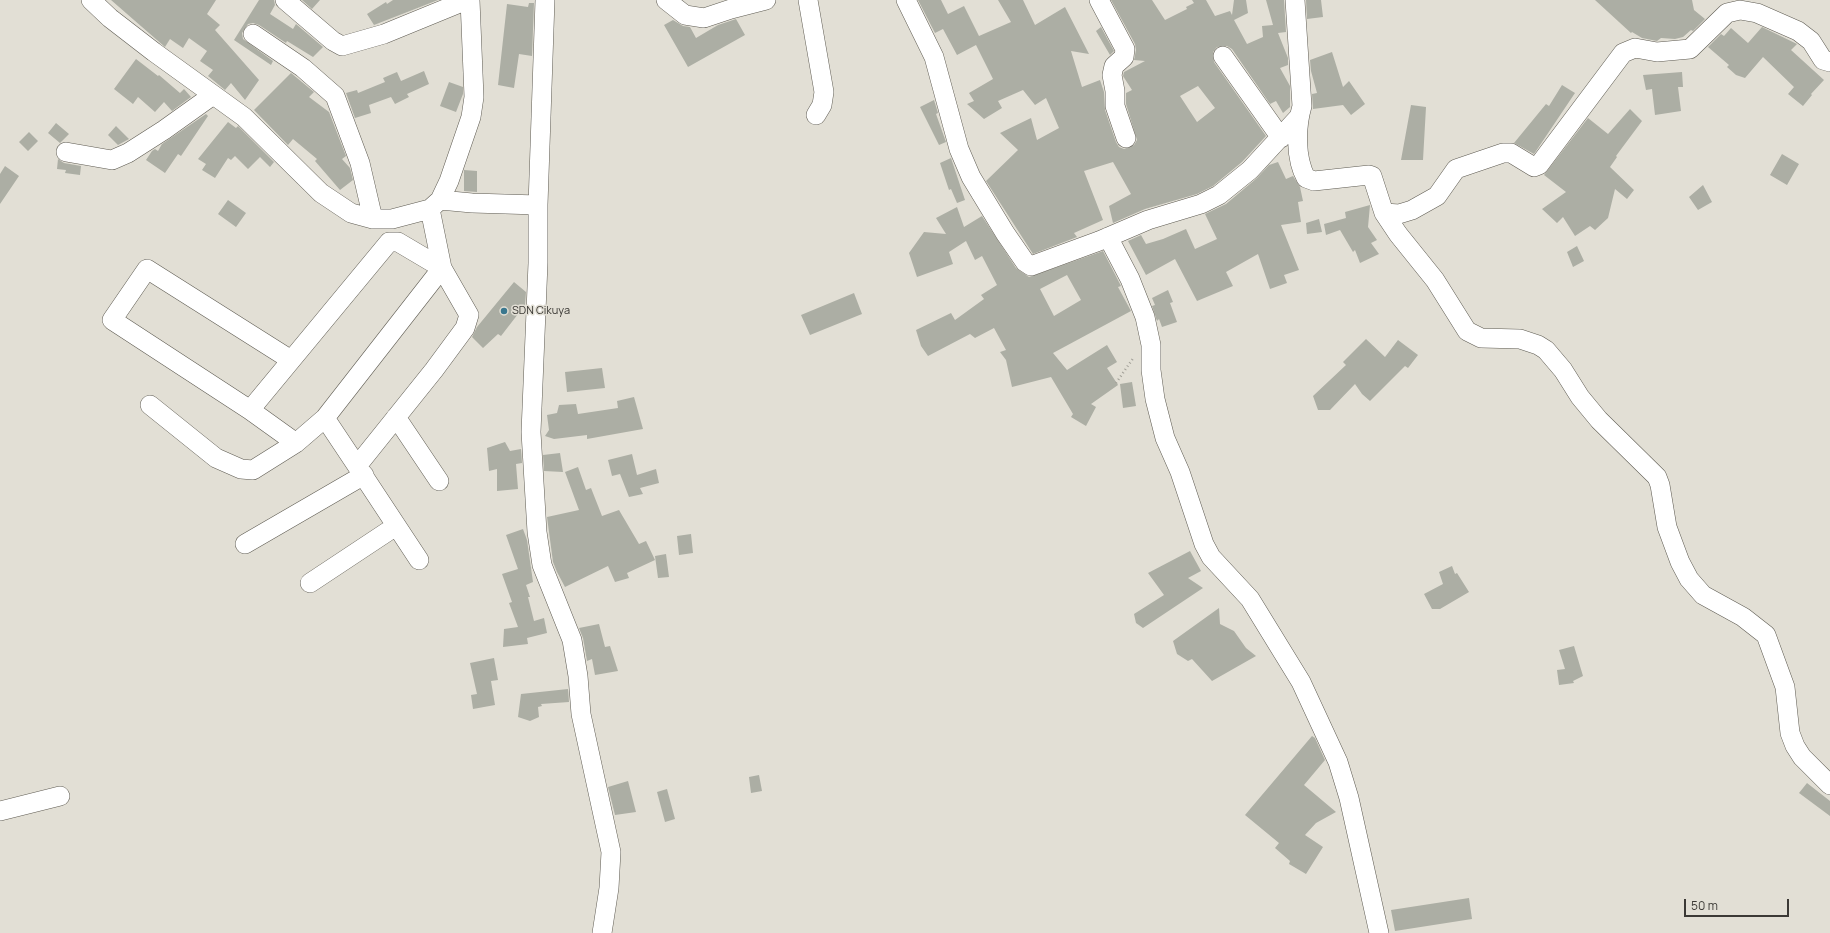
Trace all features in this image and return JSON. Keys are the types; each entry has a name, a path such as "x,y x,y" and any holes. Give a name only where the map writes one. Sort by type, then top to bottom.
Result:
{"street":[{"path":"91,0 110,18 244,117 321,193 351,213 373,219 392,219 435,204 472,203 538,205"},
{"path":"285,0 333,41 342,46 384,34 467,0"},
{"path":"245,544 361,470 396,417 434,370 468,321 469,315 442,268 435,204 449,181 468,125 474,97 470,0"},
{"path":"545,0 538,205 538,263 531,432 537,532 542,565 572,640 582,714 611,852 609,888 602,933"},
{"path":"666,0 685,14 694,18 704,18 729,4 766,0"},
{"path":"808,0 824,92 822,105 816,115"},
{"path":"906,0 934,57 959,149 971,177 1005,233 1025,262 1033,266 1148,220 1201,204 1219,195 1238,181 1281,138 1298,118"},
{"path":"1099,0 1125,49 1124,57 1114,66 1112,71 1115,106 1126,138"},
{"path":"1295,0 1302,106 1298,118 1298,136 1302,169 1306,178 1314,181 1370,175 1374,179 1384,213 1398,234 1435,280 1468,331 1482,338 1520,339 1538,345 1546,350 1563,370 1580,397 1599,420 1657,477 1660,484 1667,527 1680,562 1689,579 1703,595 1743,617 1766,635 1785,687 1790,733 1795,746 1802,757 1830,785"},
{"path":"1384,213 1399,214 1412,210 1436,196 1456,170 1503,153 1511,153 1534,167 1539,165 1623,53 1634,48 1658,52 1690,49 1727,13 1740,10 1757,13 1798,31 1811,41 1823,60 1830,62"},
{"path":"253,34 303,68 335,96 360,163 373,219"},
{"path":"1223,56 1281,138"},
{"path":"66,152 112,160 164,130 213,95"},
{"path":"1108,237 1130,279 1145,317 1151,345 1151,370 1155,399 1165,438 1180,472 1204,544 1211,557 1250,599 1301,682 1338,762 1348,798 1379,933"},
{"path":"250,410 389,242 398,242 442,268"},
{"path":"150,405 216,458 241,469 253,470 296,443 326,418 442,268"},
{"path":"291,360 148,269 112,320 250,410 296,443"},
{"path":"396,417 439,481"},
{"path":"326,418 418,560"},
{"path":"310,583 396,526"},
{"path":"0,811 60,796"}],"path":[{"path":"1116,383 1134,358 1151,345"}],"building":[{"path":"111,0 216,0 207,14 220,25 215,30 259,80 245,100 231,83 225,90 208,76 213,70 200,61 207,51 189,38 183,48 170,39 165,47"},
{"path":"259,0 274,0 275,5 270,14 293,29 296,24 323,47 313,57 287,41 286,43 259,25 253,23 248,24 242,33 243,39 273,61 271,65 234,40"},
{"path":"302,0 320,0 312,9"},
{"path":"393,0 438,0 374,25 367,14 386,2 387,4"},
{"path":"918,0 941,0 948,14 964,6 979,36 1011,22 998,0 1023,0 1035,25 1065,7 1089,54 1071,51 1082,87 1100,80 1104,92 1105,110 1116,142 1119,147 1124,149 1134,145 1137,140 1126,104 1126,93 1132,90 1123,76 1124,72 1145,61 1134,60 1136,50 1135,44 1111,0 1152,0 1165,20 1187,9 1186,7 1194,3 1192,0 1206,0 1215,16 1230,11 1232,15 1234,0 1246,0 1248,13 1234,20 1247,44 1263,37 1262,26 1273,25 1266,0 1284,0 1286,32 1278,33 1288,58 1288,65 1280,68 1290,86 1290,107 1283,113 1276,101 1270,104 1232,49 1227,46 1217,47 1213,52 1214,62 1266,136 1242,162 1213,186 1197,194 1145,209 1113,223 1109,206 1131,194 1113,162 1084,171 1103,220 1074,233 1077,237 1033,254 986,181 1018,150 1000,133 1031,118 1037,140 1059,128 1046,98 1035,105 1023,90 998,101 1002,108 984,119 967,104 974,101 969,93 993,79 976,45 957,55 943,29 935,33","holes":["1198,86 1215,108 1197,122 1180,96"]},
{"path":"1306,0 1321,0 1323,17 1307,19"},
{"path":"1595,0 1692,0 1694,10 1705,19 1693,31 1691,30 1683,37 1675,39 1661,38 1657,41 1642,38 1632,32 1631,33"},
{"path":"529,3 534,3 532,56 519,54 514,88 498,85 507,4 528,7"},
{"path":"736,19 745,35 688,67 664,25 673,20 683,26 690,27 696,38 718,25"},
{"path":"1101,27 1114,51 1110,55 1096,31"},
{"path":"1762,27 1797,44 1791,50 1824,80 1811,94 1812,95 1803,106 1788,94 1794,87 1763,57 1745,78 1736,75 1727,67 1729,65 1708,47 1721,34 1724,36 1731,28 1748,43"},
{"path":"1332,52 1343,87 1349,81 1365,104 1351,115 1343,105 1313,109 1312,94 1317,93 1311,71 1310,60"},
{"path":"136,59 158,76 159,75 180,93 184,89 191,97 172,111 164,102 155,112 138,97 133,104 114,89"},
{"path":"424,71 429,84 407,94 409,97 395,104 391,97 369,105 371,113 355,118 346,93 357,90 358,93 385,82 383,78 397,72 401,81"},
{"path":"1682,72 1683,87 1678,87 1681,111 1655,115 1652,89 1646,90 1643,75"},
{"path":"291,73 314,92 309,97 329,112 346,156 342,159 350,168 353,180 340,190 315,161 317,159 293,139 288,145 254,110"},
{"path":"449,82 463,87 463,94 456,112 440,106"},
{"path":"1562,85 1575,93 1534,154 1514,143 1546,104 1549,106"},
{"path":"934,100 938,113 936,114 946,142 939,145 920,107"},
{"path":"1411,105 1426,107 1423,160 1401,160"},
{"path":"1630,109 1642,121 1616,156 1617,157 1610,167 1634,190 1627,199 1615,189 1608,218 1595,230 1590,226 1575,236 1563,217 1557,223 1542,209 1566,192 1544,175 1588,118 1608,134"},
{"path":"206,114 208,116 181,156 178,154 165,173 146,160 152,151 155,149 158,151 162,144"},
{"path":"228,122 236,128 238,126 274,162 270,167 260,157 248,169 235,156 231,160 228,158 215,178 202,170 206,164 198,159"},
{"path":"56,123 69,134 60,143 48,133"},
{"path":"116,126 129,139 118,145 108,135"},
{"path":"29,132 38,141 28,151 19,142"},
{"path":"1782,154 1799,164 1787,185 1770,175"},
{"path":"951,158 965,200 957,203 951,189 949,190 940,163"},
{"path":"58,159 64,163 81,166 80,175 65,173 66,170 57,169"},
{"path":"1278,162 1286,179 1293,176 1300,187 1303,201 1298,202 1301,222 1281,225 1299,270 1284,275 1287,283 1270,289 1258,254 1226,272 1233,286 1197,301 1175,259 1146,275 1128,241 1141,235 1146,244 1163,239 1186,229 1195,249 1217,239 1205,214 1226,204 1257,178 1269,165"},
{"path":"5,166 19,176 0,204 0,174"},
{"path":"464,170 477,171 477,192 464,191"},
{"path":"1703,185 1712,202 1698,210 1689,197"},
{"path":"228,200 246,213 236,227 218,214"},
{"path":"1370,205 1368,227 1377,240 1371,243 1379,254 1360,263 1355,250 1353,252 1340,230 1326,235 1324,224 1346,218 1345,212"},
{"path":"957,207 964,227 982,216 1016,268 1029,277 1103,251 1121,286 1118,287 1131,311 1053,353 1067,370 1107,345 1117,362 1107,368 1118,385 1091,404 1096,407 1086,426 1071,417 1073,414 1051,377 1012,387 1006,360 1000,352 1006,350 994,328 975,338 970,334 928,356 921,346 916,330 951,313 955,320 984,299 981,295 997,285 982,256 975,260 966,241 949,252 953,264 917,277 909,253 924,232 946,234 936,218","holes":["1067,275 1081,300 1054,316 1040,289"]},
{"path":"1319,219 1322,232 1307,234 1306,223"},
{"path":"1577,246 1584,261 1573,267 1567,252"},
{"path":"514,282 526,292 525,305 501,336 498,334 483,348 472,337 477,327"},
{"path":"1168,290 1173,302 1170,303 1177,322 1162,327 1159,319 1157,321 1152,306 1155,305 1152,298"},
{"path":"854,293 862,314 810,335 801,315"},
{"path":"1366,339 1385,357 1398,340 1418,355 1408,368 1405,366 1370,401 1362,394 1355,384 1330,410 1318,410 1313,396 1346,365 1343,362"},
{"path":"602,368 605,388 567,392 565,372"},
{"path":"1132,382 1136,406 1123,408 1120,384"},
{"path":"634,397 643,429 587,439 587,435 554,439 545,436 549,430 547,415 557,413 559,405 576,404 578,414 618,408 617,401"},
{"path":"505,442 510,451 521,449 522,463 516,464 518,489 497,491 497,469 489,471 487,448"},
{"path":"560,453 563,472 544,471 543,455"},
{"path":"632,454 637,475 656,469 659,483 640,488 643,494 629,497 620,474 612,476 608,460"},
{"path":"578,467 586,490 591,488 602,516 619,510 639,544 646,541 655,560 627,573 629,578 615,582 608,566 565,587 557,572 553,562 547,517 579,510 565,472"},
{"path":"523,529 527,540 533,582 526,585 530,597 528,597 534,621 544,618 547,633 527,638 528,644 503,647 504,629 518,627 509,603 512,602 502,574 518,569 506,535"},
{"path":"691,534 693,553 679,555 677,536"},
{"path":"1190,551 1201,571 1188,578 1203,588 1143,628 1136,623 1134,614 1164,595 1148,573"},
{"path":"666,554 669,577 658,578 655,556"},
{"path":"1452,566 1455,574 1457,573 1469,592 1440,609 1432,609 1424,594 1443,584 1439,572"},
{"path":"1219,608 1220,624 1234,631 1246,648 1256,656 1212,681 1192,659 1188,661 1177,654 1173,641"},
{"path":"599,624 605,647 610,646 618,671 595,675 592,659 587,661 583,638 579,628"},
{"path":"1574,646 1583,676 1573,681 1574,683 1559,685 1557,670 1565,669 1559,650"},
{"path":"494,658 498,680 491,681 495,705 473,709 471,695 477,694 470,663"},
{"path":"568,689 569,702 541,704 542,706 538,707 539,717 530,721 518,717 521,694"},
{"path":"1312,736 1315,738 1325,760 1304,785 1336,812 1316,823 1305,835 1323,847 1306,874 1289,864 1290,861 1275,848 1279,843 1245,815"},
{"path":"759,775 762,791 751,793 749,777"},
{"path":"628,781 636,812 615,815 608,787"},
{"path":"1807,783 1830,801 1830,816 1799,793"},
{"path":"667,789 675,819 665,822 657,792"},
{"path":"1469,898 1472,919 1395,931 1391,910"}],"place":[{"name":"SDN Cikuya","path":"504,311"}]}
